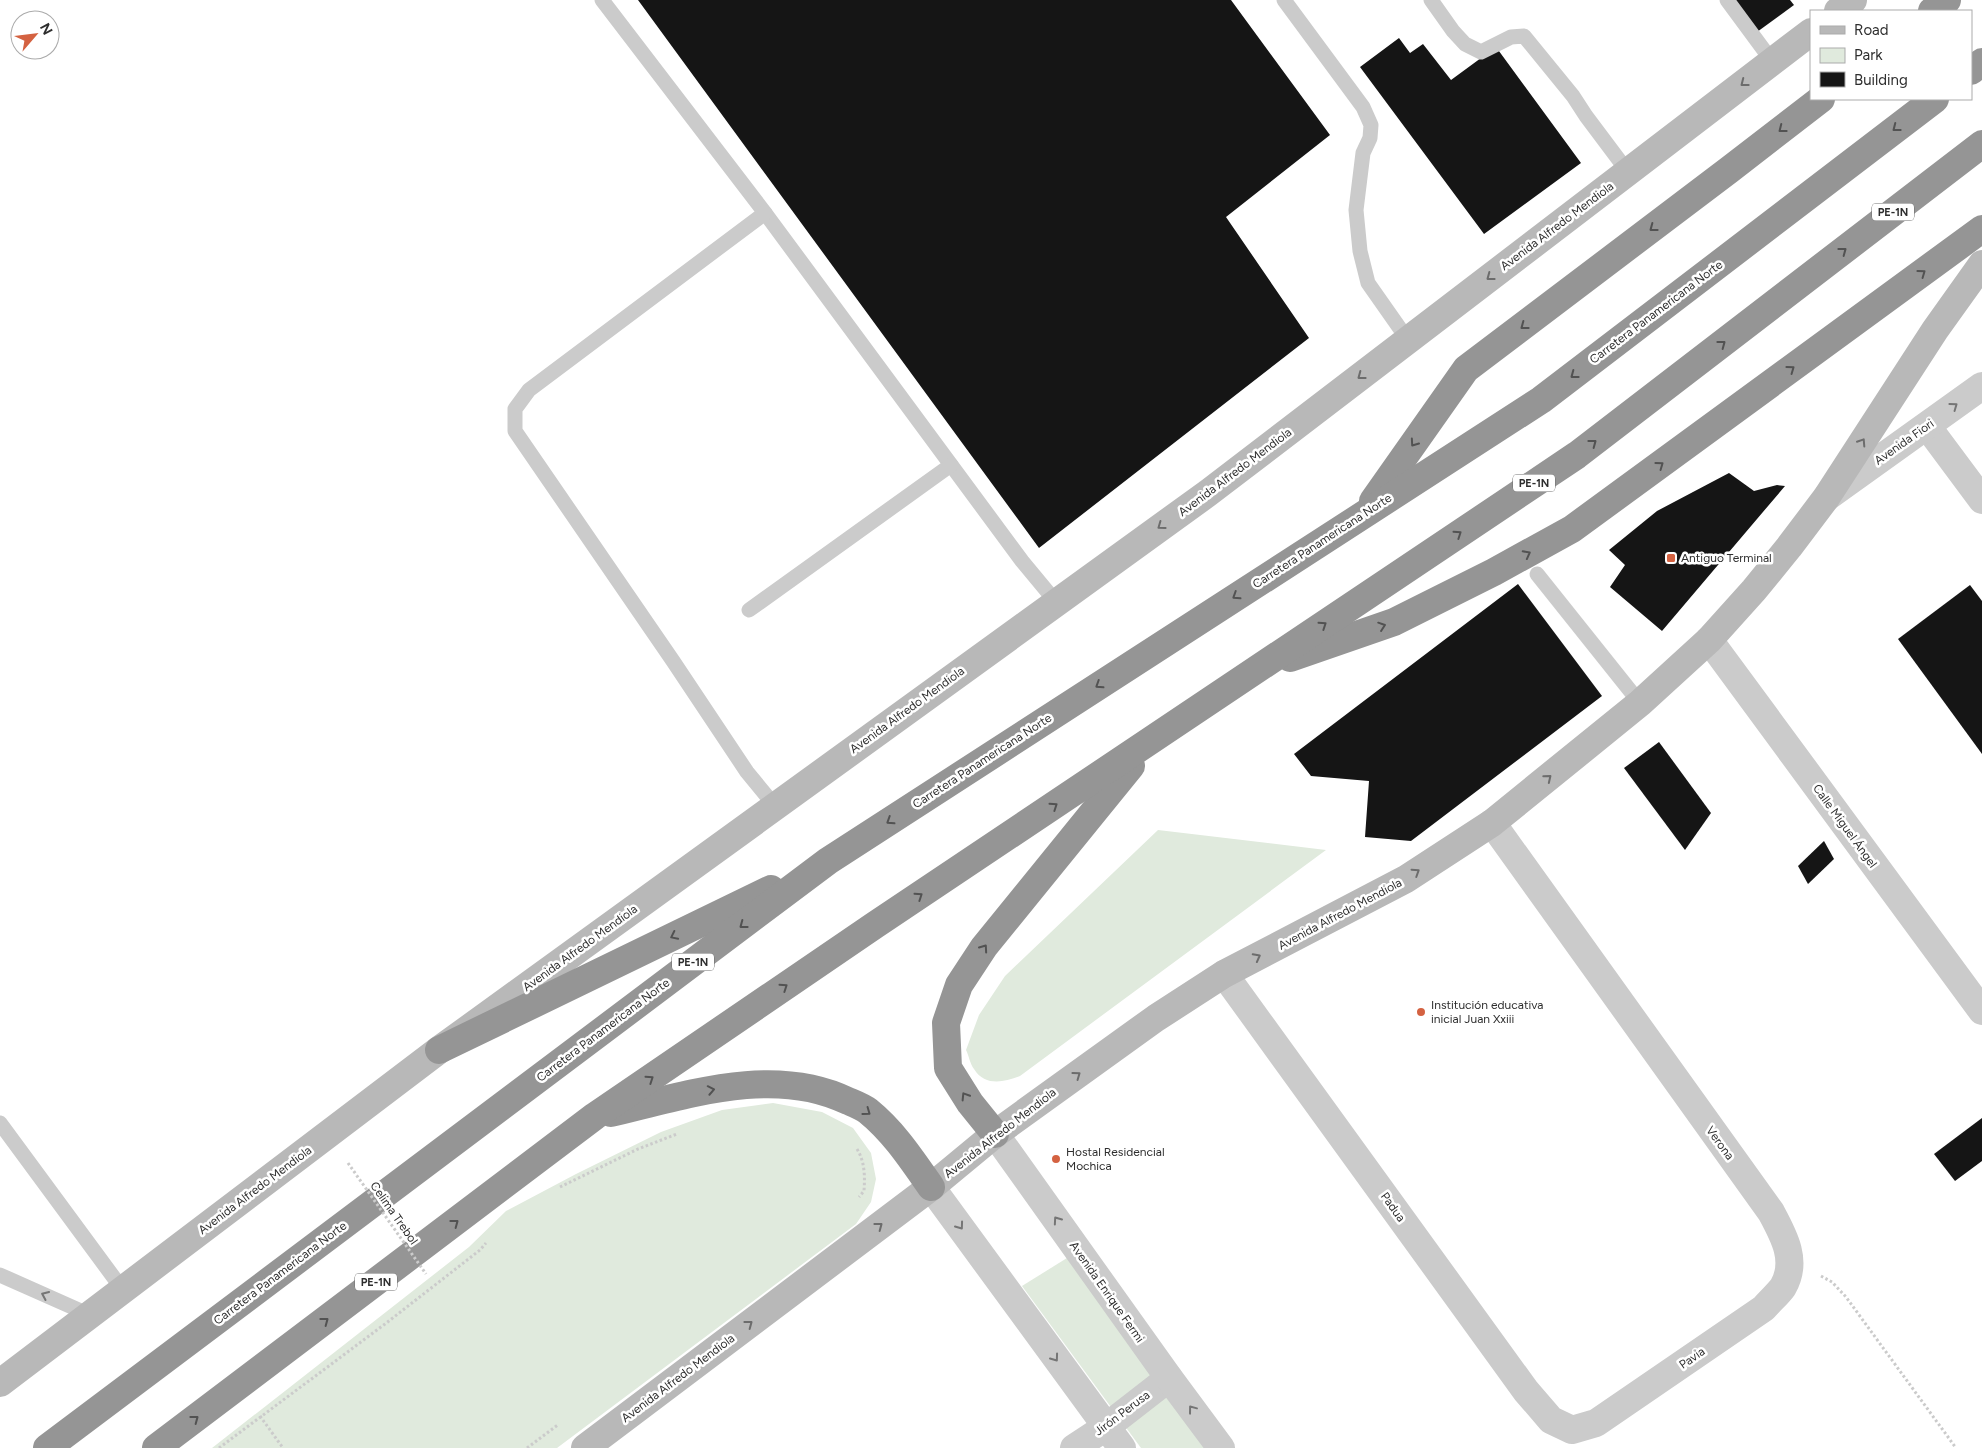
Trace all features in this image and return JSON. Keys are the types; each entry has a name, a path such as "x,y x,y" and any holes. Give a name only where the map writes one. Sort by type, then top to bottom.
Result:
{"highway":[{"path":"1933,10 1947,0"},
{"path":"1972,70 1982,62"},
{"path":"1365,513 1466,369 1820,100"},
{"name":"Carretera Panamericana Norte","path":"47,1448 828,861 1541,400 1934,100"},
{"name":"PE-1N","path":"156,1448 595,1116 883,920 1577,455 1982,144"},
{"path":"1254,671 1394,622 1494,572 1572,529 1982,229"},
{"path":"995,1134 970,1103 948,1068 946,1023 959,985 984,947 1078,829 1152,741"},
{"path":"439,1050 828,861"},
{"path":"595,1116 737,1085 792,1084 830,1092 867,1110 894,1136 931,1187"}],"main road":[{"path":"1839,10 1853,0"},
{"name":"Avenida Alfredo Mendiola","path":"0,1383 439,1050 1208,492 1810,33"},
{"name":"Avenida Alfredo Mendiola","path":"584,1448 931,1187 995,1134 1156,1018 1224,974 1406,879 1492,824 1640,703 1709,640 1754,590 1826,498 1935,330 1982,264"}],"street":[{"name":"Avenida Fiori","path":"1826,498 1982,386"},
{"path":"1927,426 1982,500"},
{"name":"Calle Miguel Ángel","path":"1709,640 1982,1011"},
{"name":"Verona","path":"1492,824 1771,1212 1785,1239 1791,1262"},
{"name":"Padua","path":"1224,974 1526,1391 1551,1420 1572,1430"},
{"name":"Avenida Enrique Fermi","path":"995,1134 1221,1448"},
{"path":"931,1187 1114,1437"},
{"name":"Pavia","path":"1572,1430 1596,1423 1605,1418 1764,1308 1783,1286 1791,1262"},
{"name":"Jirón Perusa","path":"1074,1448 1114,1437 1169,1378"}],"lane":[{"path":"602,0 765,213 1022,561 1056,602"},
{"path":"1284,0 1363,107 1371,124 1370,138 1363,153 1356,210 1360,252 1368,283 1408,340"},
{"path":"1431,0 1453,31 1465,44 1481,52 1511,37 1524,36 1574,96 1586,116 1628,172"},
{"path":"1727,0 1772,61"},
{"path":"765,213 529,390 515,409 515,431 747,772 775,806"},
{"path":"749,610 951,464"},
{"path":"1537,574 1640,703"},
{"path":"0,1123 123,1290"},
{"path":"0,1275 90,1315"}],"path":[{"path":"558,1188 638,1149 681,1132"},
{"path":"852,1142 860,1154 865,1173 864,1191 858,1198"},
{"name":"Celima Trebol","path":"348,1162 426,1274"},
{"path":"219,1448 385,1324 480,1250 490,1238"},
{"path":"1791,1262 1832,1282 1846,1297 1956,1448"},
{"path":"260,1416 283,1448"},
{"path":"527,1448 567,1418"}],"green space":[{"path":"1158,830 1326,850 1020,1076 996,1082 984,1079 973,1067 966,1050 979,1015 1005,976"},
{"path":"773,1103 822,1112 853,1128 871,1153 876,1179 871,1202 856,1224 557,1448 212,1448 469,1247 506,1211 661,1132 722,1110"},
{"path":"1067,1258 1205,1448 1141,1448 1022,1286"}],"building":[{"path":"638,0 1231,0 1330,135 1226,217 1309,338 1039,548"},
{"path":"1734,0 1790,0 1794,5 1757,32"},
{"path":"1399,38 1410,53 1423,44 1451,80 1496,47 1581,163 1484,234 1360,67"},
{"name":"Antiguo Terminal","path":"1729,473 1754,491 1777,485 1785,486 1662,631 1610,587 1625,565 1609,550 1657,511"},
{"path":"1518,584 1602,696 1411,841 1365,837 1369,781 1311,776 1294,754"},
{"path":"1970,585 1982,601 1982,754 1898,639"},
{"path":"1659,742 1711,813 1685,850 1624,768"},
{"path":"1824,841 1834,859 1808,884 1798,866"},
{"path":"1982,1118 1982,1161 1955,1181 1934,1154"}],"place":[{"name":"Antiguo Terminal","path":"1671,558"},
{"name":"Institución educativa inicial Juan Xxiii","path":"1421,1012"},
{"name":"Hostal Residencial Mochica","path":"1056,1159"}]}
